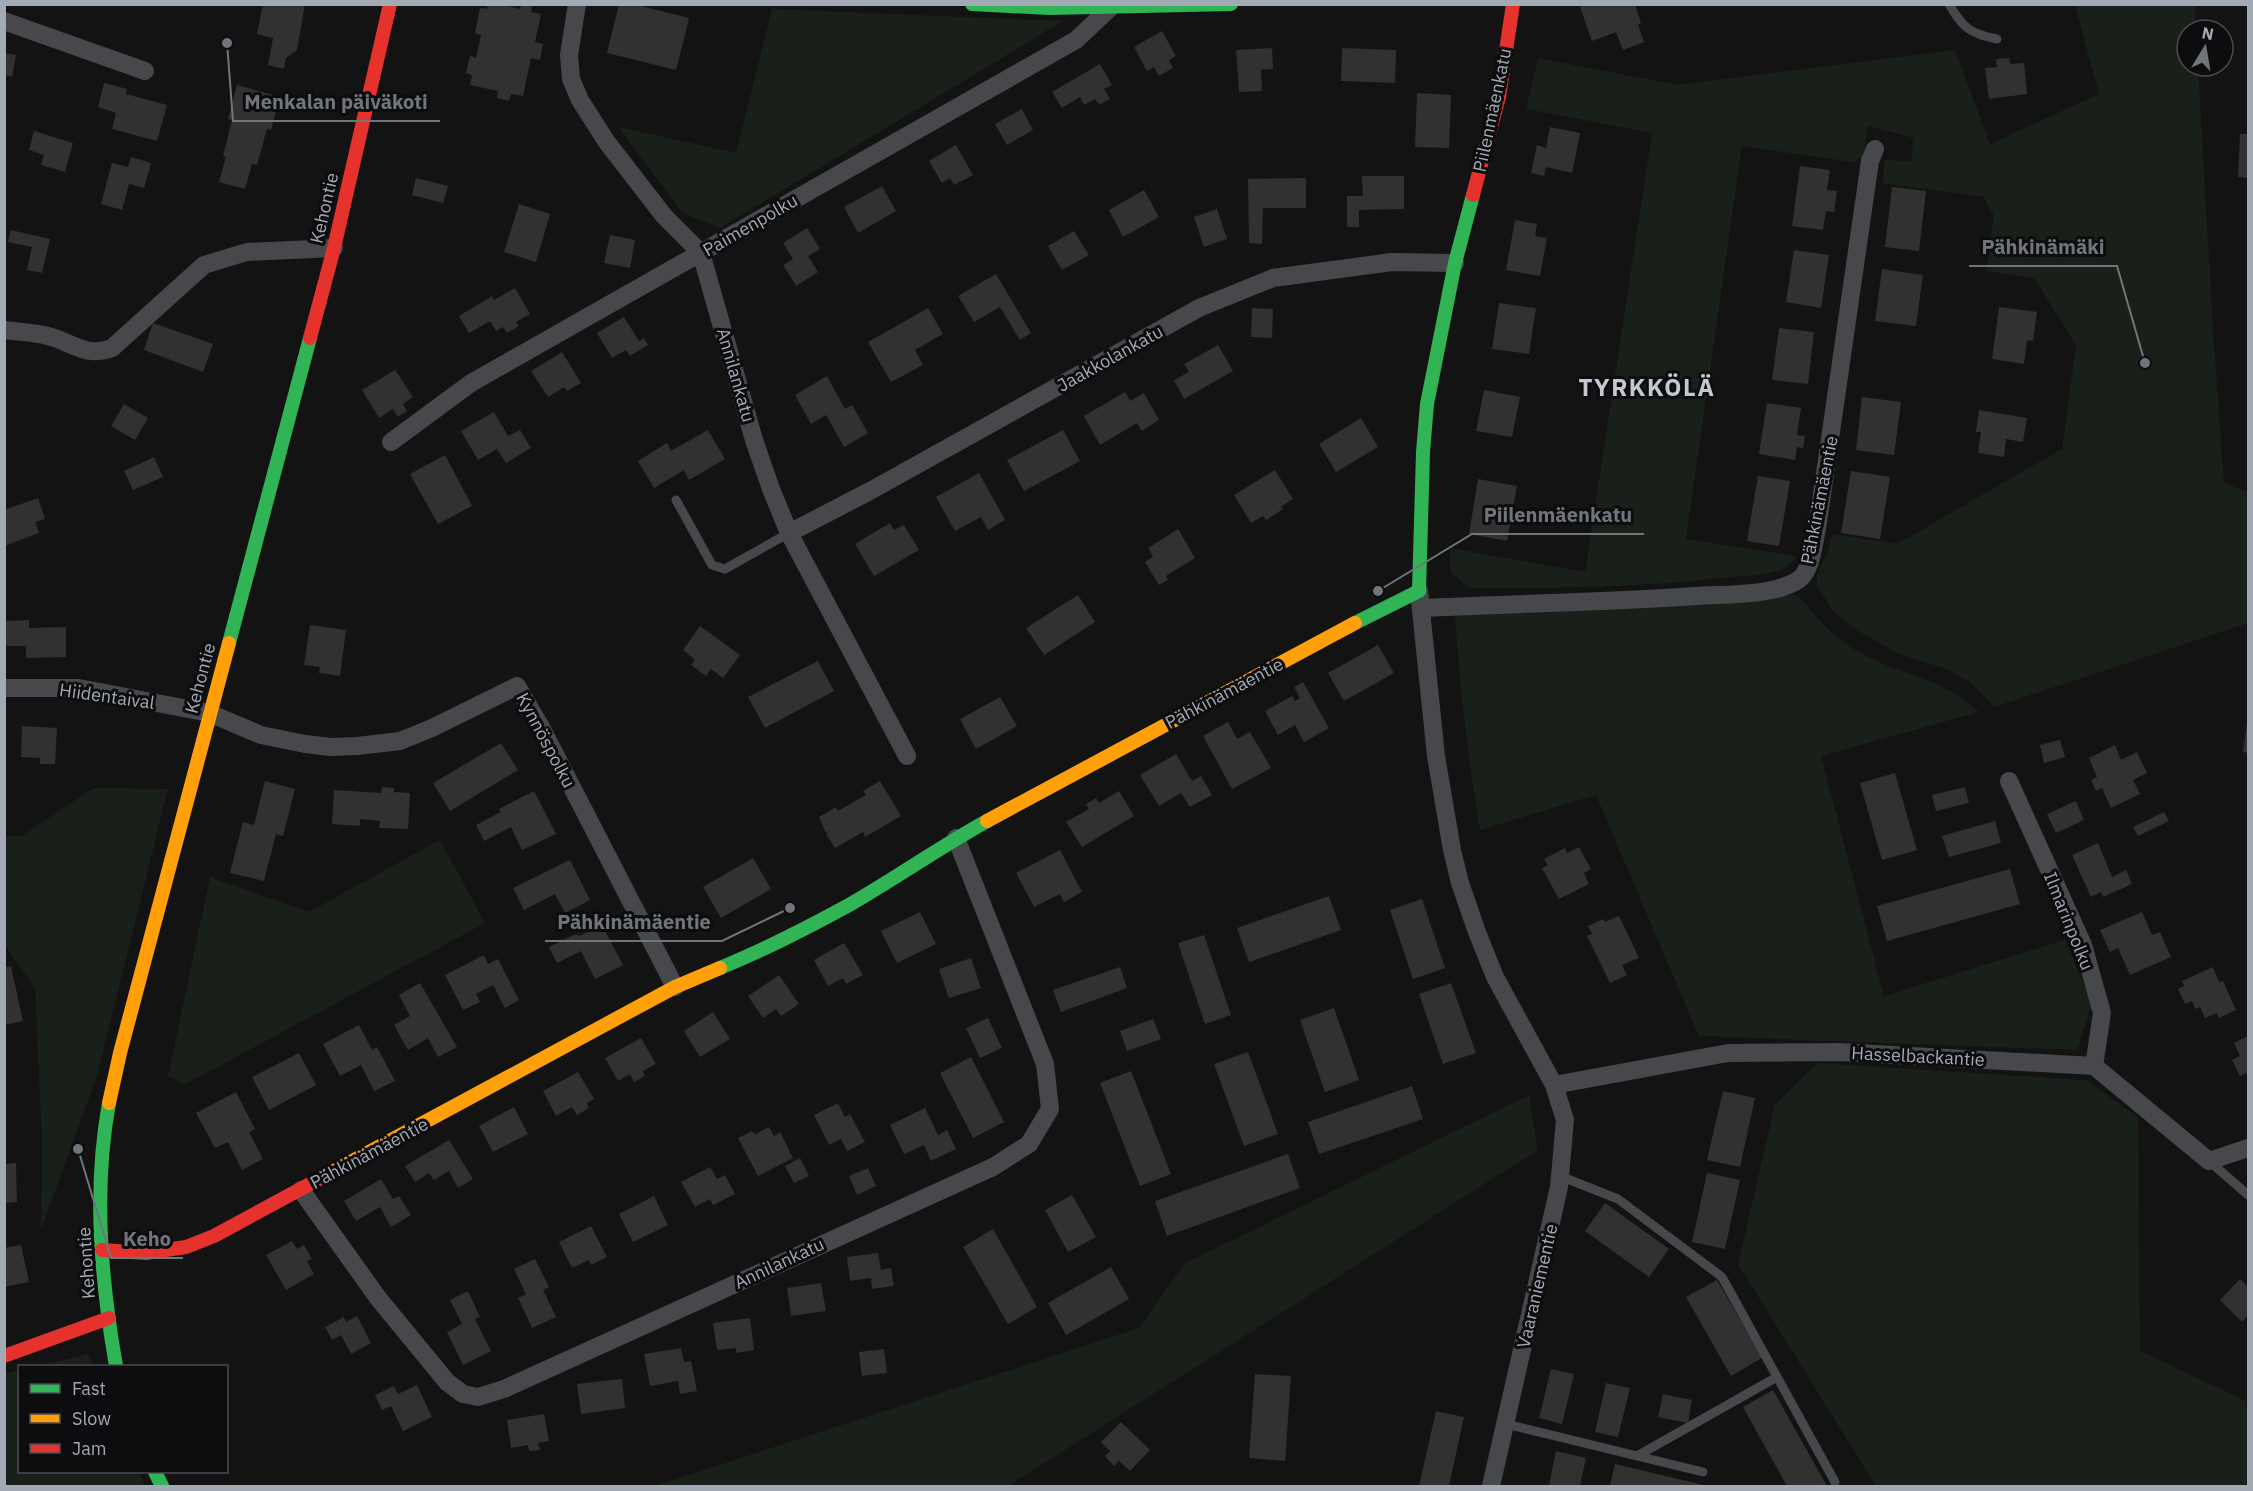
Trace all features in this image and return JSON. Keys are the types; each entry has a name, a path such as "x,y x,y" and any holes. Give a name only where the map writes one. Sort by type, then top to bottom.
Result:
{"street":[{"name":"Kehontie","path":"116,1365 102,1250 101,1181 104,1135 110,1101 120,1053 333,248 390,4"},
{"name":"Annilankatu","path":"577,4 569,55 571,79 580,100 606,141 664,216 700,253 754,440 789,533 908,756"},
{"path":"972,4 1049,8 1231,4"},
{"name":"Piilenmäenkatu","path":"1514,4 1499,97 1455,264 1427,404 1423,452 1420,600 1436,756 1452,850 1461,883 1495,977 1554,1085"},
{"name":"Paimenpolku","path":"391,442 471,383 1076,40 1110,8"},
{"path":"4,21 145,71"},
{"name":"Pähkinämäentie","path":"102,1250 146,1254 162,1253 195,1245 675,987 754,954 850,904 956,838 1321,640 1420,600 1609,602 1756,591 1797,582 1805,574 1817,529 1870,161 1875,149"},
{"path":"4,330 48,336 77,349 100,352 112,348 204,265 247,252 333,248"},
{"name":"Jaakkolankatu","path":"789,533 870,491 1199,308 1234,292 1273,278 1331,268 1392,262 1455,264"},
{"name":"Kynnöspolku","path":"209,713 261,735 305,744 332,747 357,746 399,741 432,728 517,686 675,987"},
{"name":"Hiidentaival","path":"4,687 79,688 209,713"},
{"name":"Ilmarinpolku","path":"2009,781 2083,945 2102,1013 2094,1066"},
{"name":"Annilankatu","path":"301,1190 378,1298 447,1382 463,1394 478,1397 504,1389 993,1167 1029,1144 1050,1109 1045,1064 956,838"},
{"name":"Hasselbackantie","path":"1554,1085 1728,1053 1839,1052 2094,1066"},
{"path":"2094,1066 2209,1161 2248,1148"},
{"name":"Vaaraniementie","path":"1491,1486 1560,1176 1565,1120 1554,1085"},
{"path":"4,1356 109,1318"}],"lane":[{"path":"1949,4 1960,24 1979,36 1997,39"},
{"path":"676,500 712,565 725,569 789,533"},
{"path":"2209,1161 2248,1195"},
{"path":"1560,1176 1618,1199 1722,1277 1835,1482"},
{"path":"1637,1456 1777,1377"},
{"path":"1506,1424 1703,1472"}],"shaded area":[{"path":"2075,5 2195,5 2196,18 2175,18 2175,78 2199,78 2224,483 2248,492 2248,623 1994,707 1970,682 1943,668 1900,654 1863,634 1834,612 1817,586 1817,575 1826,557 1832,534 1897,544 2062,449 2076,345 2034,278 1986,271 1994,216 1983,197 1882,183 1885,160 1911,161 1914,138 1868,126 1863,157 1853,162 1742,146 1686,539 1797,556 1785,567 1767,573 1651,584 1590,587 1469,588 1450,572 1450,548 1585,572 1652,133 1526,109 1538,58 1678,85 1955,50 1990,144 2099,94"},
{"path":"772,9 1063,21 720,228 683,213 618,127 736,153"},
{"path":"1783,595 1800,598 1826,627 1851,647 1883,664 1948,690 1979,712 1821,756 1884,996 2065,940 2092,1003 2077,1050 1699,1036 1596,795 1480,830 1464,722 1455,615 1549,613 1757,599"},
{"path":"93,788 168,789 97,1076 41,1230 42,1137 35,988 5,946 5,836 22,836"},
{"path":"440,840 485,923 184,1085 168,1076 210,877 309,912"},
{"path":"1818,1063 2086,1080 2138,1117 2140,1351 2248,1402 2248,1486 1876,1486 1738,1264 1775,1104"},
{"path":"1529,1095 1538,1150 1008,1486 655,1486 1139,1328 1184,1264"},
{"path":"88,1354 94,1365 40,1365"},
{"path":"18,1370 18,1473 139,1473 145,1486 5,1486 5,1374"}],"building":[{"path":"263,4 305,4 297,50 286,58 284,69 268,65 273,38 257,34"},
{"path":"488,4 520,9 521,5 532,5 531,12 541,14 535,42 543,44 540,60 531,58 523,96 511,94 509,101 497,98 498,91 470,85 472,75 466,73 470,56 476,58 481,35 475,33 480,8 487,9"},
{"path":"619,4 633,4 689,18 676,70 607,53"},
{"path":"1588,4 1635,4 1641,23 1638,25 1644,42 1623,50 1616,32 1592,41 1580,7"},
{"path":"1162,31 1176,56 1169,60 1173,68 1159,76 1154,67 1147,71 1134,47"},
{"path":"1272,48 1273,69 1261,70 1262,91 1239,92 1236,50"},
{"path":"1342,48 1396,50 1395,83 1341,81"},
{"path":"5,53 16,55 12,77 5,75"},
{"path":"2009,58 2010,64 2024,63 2027,94 1989,99 1985,68 1997,67 1996,59"},
{"path":"1100,64 1112,85 1104,89 1110,99 1099,105 1095,99 1084,105 1080,97 1062,108 1052,92"},
{"path":"104,83 127,89 126,94 167,105 157,141 112,129 116,113 98,107"},
{"path":"237,85 280,97 271,130 267,129 257,165 252,164 245,189 219,182 232,120 228,119"},
{"path":"1417,93 1451,95 1449,148 1415,147"},
{"path":"1022,109 1033,130 1007,145 995,124"},
{"path":"1550,127 1580,133 1572,173 1546,167 1544,176 1531,173 1537,145 1546,148"},
{"path":"34,131 73,143 65,172 41,165 44,155 29,150"},
{"path":"2240,134 2248,134 2248,178 2238,177"},
{"path":"956,145 973,175 954,185 950,178 942,183 929,161"},
{"path":"131,157 151,163 144,188 129,184 122,210 101,204 112,163 128,167"},
{"path":"1800,166 1830,170 1827,190 1837,191 1834,212 1826,211 1823,230 1792,226"},
{"path":"1362,176 1404,176 1404,209 1359,210 1359,227 1347,227 1347,196 1363,196"},
{"path":"416,178 448,186 443,203 412,195"},
{"path":"1306,178 1306,208 1263,208 1262,244 1249,243 1248,179"},
{"path":"882,186 896,211 858,233 844,207"},
{"path":"1892,187 1926,191 1919,251 1885,247"},
{"path":"1144,190 1159,217 1123,237 1109,210"},
{"path":"519,204 550,214 536,262 504,252"},
{"path":"1217,209 1227,239 1204,247 1194,217"},
{"path":"1515,220 1537,224 1535,236 1547,238 1540,276 1506,270"},
{"path":"807,228 820,249 808,256 818,272 796,286 783,265 793,259 783,243"},
{"path":"11,230 50,239 42,273 27,270 32,247 8,242"},
{"path":"1074,231 1089,255 1062,270 1048,246"},
{"path":"610,235 635,240 630,268 604,263"},
{"path":"1794,250 1829,255 1821,308 1786,302"},
{"path":"1882,269 1923,275 1916,326 1875,321"},
{"path":"996,274 1031,333 1020,340 1000,307 974,322 958,296"},
{"path":"515,288 530,314 516,322 519,326 507,333 503,327 496,331 490,321 469,333 459,316 492,296 494,300"},
{"path":"1499,303 1536,308 1529,354 1492,349"},
{"path":"1999,307 2037,312 2033,341 2027,340 2024,364 1992,359"},
{"path":"928,308 943,334 915,350 923,365 891,382 868,342"},
{"path":"1252,308 1273,309 1272,338 1251,337"},
{"path":"624,317 639,341 644,338 648,345 630,356 626,350 612,358 597,333"},
{"path":"153,323 213,344 203,372 144,350"},
{"path":"1779,328 1814,332 1808,384 1772,380"},
{"path":"1218,345 1233,371 1184,399 1174,380 1189,372 1184,364"},
{"path":"562,352 581,383 567,391 564,387 548,397 531,371"},
{"path":"395,370 413,397 403,404 407,411 398,417 393,409 379,418 362,390"},
{"path":"827,376 845,409 852,405 868,433 844,447 826,415 811,424 795,395"},
{"path":"1484,390 1520,397 1512,437 1476,431"},
{"path":"1125,392 1130,401 1144,393 1159,420 1142,431 1137,423 1100,445 1084,416"},
{"path":"1862,397 1901,402 1894,455 1856,450"},
{"path":"1767,403 1801,408 1797,435 1805,436 1803,448 1797,447 1795,460 1759,454"},
{"path":"124,404 148,418 135,440 111,426"},
{"path":"1979,410 2027,418 2023,442 2006,439 2004,457 1978,453 1981,432 1976,432"},
{"path":"494,412 508,436 520,430 531,448 506,463 497,449 478,460 461,431"},
{"path":"1361,418 1378,447 1336,472 1319,444"},
{"path":"708,430 725,459 689,480 684,470 654,488 638,461 667,443 671,451"},
{"path":"1063,430 1080,461 1024,491 1007,460"},
{"path":"445,455 472,506 438,524 410,474"},
{"path":"154,457 163,477 133,490 124,471"},
{"path":"1275,470 1293,499 1266,520 1263,516 1251,523 1234,495"},
{"path":"1851,471 1890,477 1880,539 1841,533"},
{"path":"979,473 1005,520 988,530 981,517 955,531 936,497"},
{"path":"1758,476 1790,481 1779,546 1747,541"},
{"path":"1478,479 1517,486 1507,541 1469,534"},
{"path":"38,498 45,519 35,522 39,533 4,546 4,510"},
{"path":"890,523 894,530 904,525 919,550 874,576 855,544"},
{"path":"1178,529 1195,558 1166,576 1168,580 1159,585 1145,562 1153,557 1148,548"},
{"path":"1078,595 1095,622 1044,655 1026,628"},
{"path":"29,620 29,628 66,627 66,657 26,658 26,646 4,646 4,621"},
{"path":"310,625 346,630 340,676 319,673 320,667 304,665"},
{"path":"700,626 740,655 723,678 711,669 706,676 691,665 695,660 683,650"},
{"path":"1378,645 1394,673 1344,701 1328,673"},
{"path":"818,661 834,691 765,728 748,697"},
{"path":"1303,682 1329,728 1304,742 1295,725 1278,735 1265,711 1292,696 1295,701 1300,698 1294,687"},
{"path":"1000,697 1017,726 976,749 960,719"},
{"path":"1228,722 1237,739 1250,732 1271,768 1232,789 1203,736"},
{"path":"2248,723 2248,753 2243,752"},
{"path":"22,726 57,728 55,764 40,764 40,758 21,757"},
{"path":"2060,740 2065,757 2044,763 2040,745"},
{"path":"501,743 518,770 450,811 433,783"},
{"path":"2115,745 2121,760 2137,752 2147,773 2133,780 2140,794 2111,808 2102,788 2096,791 2091,780 2097,777 2089,758"},
{"path":"1176,754 1192,781 1201,776 1212,795 1190,807 1181,793 1159,806 1140,775"},
{"path":"1895,773 1917,850 1882,860 1860,783"},
{"path":"265,781 295,789 283,836 276,834 264,881 230,873 243,822 254,825"},
{"path":"880,781 901,816 865,837 863,832 835,848 826,834 831,831 826,833 819,817 836,807 838,811 866,795 863,791"},
{"path":"382,787 394,788 394,792 410,793 408,829 379,828 380,821 360,819 360,826 332,824 334,790 381,793"},
{"path":"1965,787 1969,803 1936,811 1932,795"},
{"path":"534,791 556,834 522,850 511,827 484,841 476,825 501,812 499,809"},
{"path":"1119,791 1134,816 1082,847 1066,822 1089,809 1086,804 1096,798 1099,803"},
{"path":"2076,801 2084,820 2056,833 2047,814"},
{"path":"2164,812 2169,821 2138,836 2133,827"},
{"path":"1995,821 2001,843 1949,857 1942,836"},
{"path":"2098,843 2112,877 2126,870 2132,884 2103,897 2101,892 2091,897 2072,855"},
{"path":"1579,847 1591,869 1584,873 1589,884 1559,899 1542,868 1548,865 1544,859 1565,848 1567,853"},
{"path":"1060,850 1082,892 1064,902 1060,894 1034,907 1016,873"},
{"path":"753,858 771,889 721,918 703,887"},
{"path":"570,860 590,900 565,913 555,894 524,910 513,888"},
{"path":"2010,869 2020,904 1887,941 1877,906"},
{"path":"1329,896 1341,930 1249,962 1237,928"},
{"path":"1422,899 1445,968 1413,979 1390,910"},
{"path":"920,912 936,944 897,963 881,931"},
{"path":"2142,912 2152,935 2160,932 2171,957 2130,975 2118,948 2110,952 2100,930"},
{"path":"1619,916 1639,958 1622,965 1627,975 1610,983 1587,936 1592,934 1588,926 1603,919 1605,922"},
{"path":"602,925 623,965 595,979 581,951 557,963 549,947"},
{"path":"1204,935 1231,1015 1205,1024 1178,943"},
{"path":"844,943 863,975 846,984 843,978 828,986 814,960"},
{"path":"484,955 488,964 498,959 519,1000 505,1008 493,985 476,994 480,1002 463,1010 445,975"},
{"path":"971,958 981,988 949,998 939,969"},
{"path":"11,966 23,1021 4,1025 4,968"},
{"path":"1120,967 1127,988 1061,1012 1053,990"},
{"path":"2213,967 2219,982 2223,981 2236,1010 2219,1018 2217,1013 2205,1018 2200,1007 2195,1009 2192,1001 2185,1004 2178,989 2184,986 2182,981"},
{"path":"779,975 799,1004 781,1016 776,1009 763,1018 748,996"},
{"path":"420,983 457,1047 438,1057 428,1038 408,1050 394,1025 410,1016 399,995"},
{"path":"1451,983 1476,1053 1443,1064 1419,994"},
{"path":"1334,1008 1359,1080 1325,1092 1300,1020"},
{"path":"713,1012 730,1039 700,1057 684,1031"},
{"path":"988,1018 1002,1048 980,1058 966,1028"},
{"path":"1153,1019 1161,1039 1127,1051 1120,1031"},
{"path":"359,1025 372,1050 377,1047 395,1081 374,1091 361,1065 340,1076 323,1044"},
{"path":"2248,1036 2248,1077 2246,1073 2240,1076 2232,1060 2240,1056 2234,1043"},
{"path":"641,1038 656,1064 643,1071 645,1076 634,1082 630,1074 618,1081 605,1058"},
{"path":"1248,1052 1278,1134 1244,1146 1214,1064"},
{"path":"299,1053 316,1085 269,1110 252,1077"},
{"path":"971,1057 1004,1122 973,1138 940,1073"},
{"path":"1131,1071 1171,1174 1140,1186 1100,1083"},
{"path":"578,1072 594,1099 587,1103 589,1108 577,1115 572,1107 556,1116 543,1091"},
{"path":"1412,1086 1423,1119 1319,1154 1308,1122"},
{"path":"1723,1091 1755,1098 1740,1167 1707,1160"},
{"path":"236,1092 255,1129 249,1132 263,1159 242,1170 228,1142 215,1148 196,1113"},
{"path":"838,1103 845,1117 850,1114 865,1142 847,1151 841,1139 829,1145 814,1115"},
{"path":"514,1107 528,1134 493,1152 479,1126"},
{"path":"925,1108 938,1135 947,1130 956,1149 931,1161 924,1145 904,1154 890,1125"},
{"path":"769,1127 774,1136 780,1132 793,1158 758,1176 738,1138 752,1131 755,1134"},
{"path":"449,1140 473,1179 458,1188 449,1171 434,1180 429,1173 415,1182 405,1166"},
{"path":"1288,1154 1300,1188 1167,1236 1155,1201"},
{"path":"800,1158 809,1176 794,1183 785,1166"},
{"path":"16,1163 17,1202 5,1203 5,1164"},
{"path":"710,1167 717,1179 725,1175 735,1194 713,1205 710,1199 695,1207 681,1182"},
{"path":"868,1168 876,1186 857,1195 849,1176"},
{"path":"1707,1173 1740,1180 1725,1249 1692,1242"},
{"path":"381,1179 393,1199 399,1196 411,1215 391,1227 380,1207 356,1221 344,1201"},
{"path":"1072,1195 1096,1237 1068,1252 1045,1210"},
{"path":"654,1196 668,1225 633,1242 619,1214"},
{"path":"1605,1203 1669,1249 1649,1277 1585,1231"},
{"path":"591,1226 607,1257 591,1265 589,1260 572,1268 559,1242"},
{"path":"993,1229 1037,1307 1008,1324 963,1247"},
{"path":"292,1241 297,1249 304,1245 312,1259 307,1261 314,1274 286,1290 266,1255"},
{"path":"21,1245 29,1282 4,1287 4,1248"},
{"path":"878,1253 881,1270 891,1268 894,1286 872,1289 871,1278 850,1281 847,1257"},
{"path":"535,1259 549,1287 543,1290 556,1317 532,1328 518,1298 526,1294 514,1269"},
{"path":"1111,1267 1129,1299 1066,1335 1048,1303"},
{"path":"2240,1279 2248,1287 2248,1315 2242,1322 2220,1300"},
{"path":"1717,1280 1762,1358 1731,1376 1686,1297"},
{"path":"821,1283 826,1311 791,1316 787,1288"},
{"path":"468,1291 480,1317 475,1319 491,1351 463,1365 447,1332 462,1324 450,1300"},
{"path":"357,1316 371,1343 351,1354 341,1335 332,1340 325,1327 344,1317 346,1322"},
{"path":"750,1318 754,1350 736,1353 736,1348 717,1350 713,1323"},
{"path":"681,1348 684,1362 691,1361 697,1391 680,1394 678,1381 650,1386 644,1354"},
{"path":"884,1349 887,1373 862,1376 859,1352"},
{"path":"1551,1369 1574,1374 1562,1424 1539,1418"},
{"path":"1255,1374 1291,1376 1285,1461 1249,1458"},
{"path":"622,1379 625,1408 581,1414 577,1384"},
{"path":"1606,1383 1630,1388 1618,1437 1595,1432"},
{"path":"417,1385 432,1417 403,1431 391,1406 382,1410 375,1395 394,1386 398,1394"},
{"path":"1773,1390 1827,1486 1787,1486 1743,1407"},
{"path":"1663,1394 1692,1400 1688,1423 1658,1417"},
{"path":"1436,1411 1464,1417 1449,1486 1419,1486"},
{"path":"544,1414 549,1441 538,1443 540,1450 529,1451 528,1445 511,1448 507,1420"},
{"path":"1121,1422 1150,1450 1130,1471 1119,1461 1114,1466 1105,1456 1110,1451 1101,1442"},
{"path":"1556,1451 1586,1458 1580,1486 1549,1486"},
{"path":"1615,1464 1708,1486 1610,1486"}],"traffic: fast":[{"path":"972,4 1049,8 1231,4"},
{"path":"1355,623 1419,591 1423,452 1427,404 1455,263 1473,195"},
{"path":"229,643 310,338"},
{"path":"720,968 753,954 849,905 987,821"},
{"path":"109,1103 104,1136 100,1202 106,1301 116,1365"},
{"path":"156,1473 162,1486"}],"traffic: slow":[{"path":"987,821 1355,623"},
{"path":"109,1103 120,1053 229,643"},
{"path":"321,1178 675,987 720,968"}],"traffic: jam":[{"path":"310,338 334,248 390,4"},
{"path":"1473,195 1499,97 1513,4"},
{"path":"102,1250 146,1253 186,1247 214,1236 321,1178"},
{"path":"4,1356 109,1318"}],"place":[{"name":"Menkalan päiväkoti","path":"227,43"},
{"name":"Pähkinämäki","path":"2145,363"},
{"name":"Piilenmäenkatu","path":"1378,591"},
{"name":"Pähkinämäentie","path":"790,908"},
{"name":"Keho","path":"78,1149"}],"district":[{"name":"TYRKKÖLÄ","path":"1647,387"}]}
